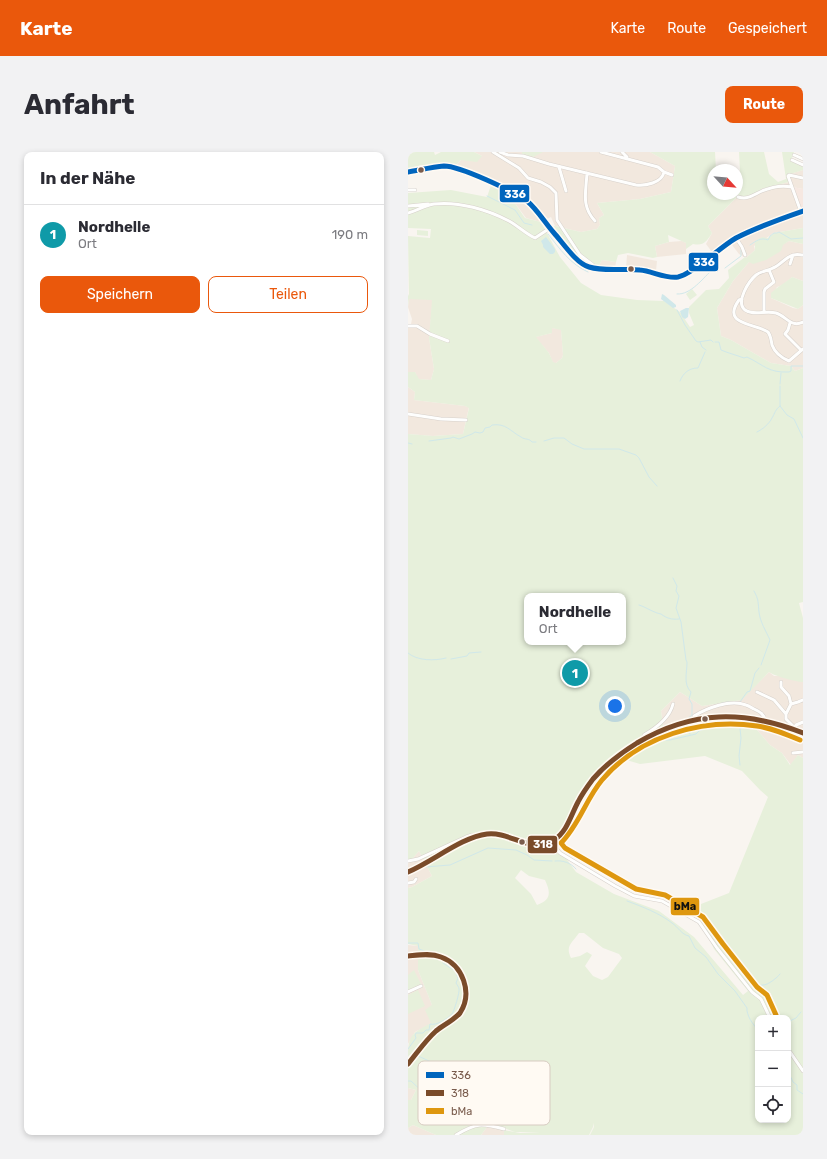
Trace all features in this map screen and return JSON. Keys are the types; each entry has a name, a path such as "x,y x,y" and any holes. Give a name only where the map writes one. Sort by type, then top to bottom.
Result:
{"main road":[{"path":"409,872 474,838 488,834 504,836 535,846 552,841 564,830 595,777 609,764 644,738 667,727 711,717 733,716 764,720 794,728 803,733"},
{"path":"408,956 437,956 450,961 463,976 466,994 464,1004 457,1016 432,1035 408,1064"}],"street":[{"path":"493,152 519,168 528,178 550,187 556,193 557,220 580,255 594,265 595,268"},
{"path":"500,152 508,156 513,154 523,156 559,167 642,186 662,177 664,172"},
{"path":"601,152 658,167 664,172 672,175"},
{"path":"622,152 627,159"},
{"path":"794,155 803,159"},
{"path":"792,160 803,165"},
{"path":"408,172 445,166 460,169 522,198 532,206 575,258 588,267 641,270 670,277 678,277 687,274 720,248 736,238 769,223 802,211 788,176 803,178"},
{"path":"559,167 566,191"},
{"path":"587,173 585,203 591,217 595,221"},
{"path":"743,198 748,198 763,191 784,185 792,187"},
{"path":"408,190 415,190"},
{"path":"408,214 433,204"},
{"path":"408,206 451,204 483,211 510,222 535,238 550,228"},
{"path":"736,238 745,255"},
{"path":"803,255 793,255 775,268 760,273 749,284 742,299 742,307 745,310 778,314 790,323 797,324 803,322"},
{"path":"790,264 793,255"},
{"path":"764,312 765,289 774,282 769,270"},
{"path":"742,299 739,300 734,308 733,313 735,318 768,332 775,350 789,361 802,350 785,334 790,323"},
{"path":"408,326 417,326 430,334 448,341"},
{"path":"408,414 441,419 466,420"},
{"path":"781,682 781,687 788,694 790,704 786,714 786,719 794,728 803,722"},
{"path":"757,692 774,700 786,714"},
{"path":"790,704 803,700"},
{"path":"644,738 644,735 661,722 674,704"},
{"path":"694,720 694,716 719,705 745,704 762,714 764,720"},
{"path":"793,753 803,752"},
{"path":"408,861 466,837 472,835 474,838"},
{"path":"552,841 560,853 615,886 634,896 662,901 699,922 717,948 752,992 761,999 769,1015"},
{"path":"408,883 414,882 416,879"},
{"path":"408,992 421,986"},
{"path":"789,1051 803,1071"},
{"path":"456,1135 475,1125"},
{"path":"486,1125 504,1129"}],"shaded area":[{"path":"474,152 650,152 675,166 671,192 640,199 597,203 604,215 599,218 600,225 597,229 581,232 555,226 551,217 541,222 526,218 514,202 517,194 489,180 455,166 461,160 482,156"},
{"path":"803,170 803,189 792,187 803,210 803,228 774,233 754,246 755,250 746,258 739,254 729,241 712,252 706,244 712,233 708,226 734,200 743,200 743,195 756,193 761,189 789,182 786,175"},
{"path":"792,187 803,189 803,210 800,211"},
{"path":"682,241 686,243 686,254 657,257 655,246 669,242"},
{"path":"789,241 803,244 803,281 792,277 783,285 777,287 771,298 793,308 798,309 803,305 803,368 795,371 791,366 771,363 731,340 721,336 717,308 733,281 749,262"},
{"path":"627,255 657,261 656,271 639,267 626,268"},
{"path":"602,260 616,262 615,268 598,267"},
{"path":"409,299 433,299 429,338 434,369 431,380 418,379 415,372 408,372 408,327 411,324 412,319 408,307"},
{"path":"552,328 561,329 563,355 562,358 556,363 553,363 549,353 535,337 552,333"},
{"path":"408,387 415,392 414,400 469,407 463,434 433,436 408,434"},
{"path":"769,672 774,676 782,676 803,682 803,758 798,755 791,765 782,753 770,745 758,731 744,719 695,728 665,738 661,711 680,692 702,706 741,700"},
{"path":"419,851 432,876 408,888 408,860 412,859"},
{"path":"408,945 418,946 418,970 432,1005 432,1023 415,1032 408,1044"},
{"path":"408,1088 416,1090 411,1100 408,1100"},
{"path":"413,1125 436,1135 408,1135 408,1128"},
{"path":"487,1126 504,1130 504,1135 481,1135"}],"green space":[{"path":"408,152 434,152 435,155 441,152 474,152 482,156 477,162 461,160 455,166 425,165 408,169"},
{"path":"522,152 543,152 533,157 522,155"},
{"path":"650,152 715,152 716,164 707,164 707,200 734,200 708,226 712,233 702,244 693,244 686,249 686,243 668,235 669,242 655,246 657,257 653,258 628,253 618,255 616,262 602,260 598,267 595,268 579,261 550,228 555,226 581,232 597,229 600,225 599,218 604,215 597,203 640,199 671,192 675,166"},
{"path":"739,152 764,152 769,174 778,182 786,179 782,152 794,152 791,161 803,166 803,170 787,175 789,182 761,189 756,193 743,196 743,164 740,164"},
{"path":"492,182 518,194 514,202 525,218 541,222 560,257 581,283 601,295 637,300 664,301 680,312 690,327 694,325 689,313 689,307 706,290 719,289 729,278 728,270 755,250 755,241 762,237 768,238 774,233 803,228 803,244 789,241 783,245 781,251 766,260 753,264 749,262 733,281 717,308 721,336 731,340 771,363 791,366 795,371 803,368 803,602 799,603 803,618 803,682 769,672 742,700 702,706 680,692 661,711 665,738 695,728 705,720 744,719 758,731 770,745 782,753 790,765 798,755 803,758 803,1135 590,1135 594,1127 594,1123 589,1135 504,1135 504,1130 520,1133 540,1132 515,1132 504,1128 487,1125 481,1135 436,1135 413,1125 408,1128 408,1100 411,1100 416,1090 408,1088 408,1066 416,1056 412,1053 408,1057 409,1044 410,1039 415,1032 431,1023 425,1010 432,1005 418,970 418,946 408,944 408,888 432,876 419,851 412,859 408,860 408,434 433,436 463,434 469,408 465,406 414,400 415,392 408,387 408,372 415,372 419,379 431,380 434,369 429,338 432,300 409,299 408,305 408,236 430,238 431,229 408,228 408,193 451,190 487,197","holes":["552,328 561,330 563,355 562,358 556,363 553,362 549,353 536,337 552,333","705,756 742,771 768,797 729,893 701,904 699,918 714,949 748,991 743,995 694,937 659,911 614,894 576,872 555,843 585,795 623,759 640,764","521,870 529,876 545,880 549,892 545,901 537,905 531,894 515,878","579,933 584,933 603,948 619,954 622,958 608,977 602,980 593,976 585,966 592,955 587,952 580,956 571,958 569,954 570,945"]},
{"path":"417,230 428,231 428,236 417,235"},
{"path":"792,277 803,281 803,305 798,309 771,298 771,293"},
{"path":"692,289 697,295 690,300 686,294"},
{"path":"414,970 421,984 408,991 408,975"},
{"path":"418,990 425,1006 408,1014 408,995"}],"water":[{"path":"546,237 555,249 553,254 550,254 543,247 541,241"},
{"path":"662,294 676,305 676,307 673,308 661,299"},
{"path":"689,308 688,317 685,319 682,317 680,311"}],"waterway":[{"path":"487,196 515,210 524,223 532,225"},
{"path":"750,245 761,239 768,240 774,233 779,232 791,239 803,238"},
{"path":"548,234 561,251 576,265 588,272"},
{"path":"725,268 741,256 741,250"},
{"path":"677,294 682,294 692,289 713,269"},
{"path":"677,310 696,341 711,340 713,342"},
{"path":"700,342 702,347 706,350"},
{"path":"715,342 719,342 721,350 744,358 747,357 771,370 789,372 791,371 791,366 803,366"},
{"path":"680,381 687,372 698,368 705,352"},
{"path":"780,384 781,373"},
{"path":"780,386 780,406 787,415 794,419 803,438"},
{"path":"757,432 768,424 780,406"},
{"path":"429,441 453,437 459,439 475,432 483,432 485,428 492,425 501,425 522,438 536,442"},
{"path":"544,441 554,438 564,438 572,444 584,449 619,449 636,455 649,477 657,486"},
{"path":"408,443 412,444"},
{"path":"673,578 677,586 676,591 679,596 676,608 681,622 687,662 686,682 691,692 689,699 692,704 692,715 686,720"},
{"path":"754,591 758,599 759,612 763,626 770,640 761,665"},
{"path":"639,605 665,617 679,619"},
{"path":"451,659 467,656 469,653 481,652"},
{"path":"408,653 416,658 426,660 446,658"},
{"path":"740,702 747,692 750,691 755,673 759,668"},
{"path":"722,703 729,702"},
{"path":"621,757 652,743 696,734 699,731 728,719 746,721"},
{"path":"739,719 741,738 739,756 740,765"},
{"path":"687,724 690,734"},
{"path":"408,875 425,867 450,865 488,848 516,850 534,860 552,861"},
{"path":"555,861 567,862 576,869"},
{"path":"627,901 662,916 684,934 689,936 695,948 706,957 718,974 735,991 747,1008 752,1023 755,1026"},
{"path":"408,943 418,943 419,949 427,952 434,952"},
{"path":"408,1049 416,1038 416,1033 423,1033 426,1030 429,1030 430,1024 441,1022 453,1012 459,991 456,983 458,978 455,971 443,963"},
{"path":"750,988 765,985 780,974"},
{"path":"791,1020 796,1018 801,1012"},
{"path":"418,1056 429,1061"},
{"path":"791,1078 793,1082 797,1085 797,1090 803,1094"},
{"path":"408,1081 411,1081 418,1087"}],"transit line":[{"name":"336","path":"408,172 444,166 474,174 527,201 570,252 584,265 601,269 640,270 669,277 678,277 691,271 730,242 744,234 803,211"},
{"name":"318","path":"408,872 457,845 477,836 496,834 537,845 546,844 554,840 562,833 583,793 593,779 603,769 619,755 637,743 678,724 699,719 739,717 781,725 803,733"},
{"name":"bMa","path":"776,1015 767,995 757,987 703,917 665,895 636,889 565,848 561,843 573,828 591,795 602,780 617,765 634,752 653,741 694,728 736,724 768,728 800,740"},
{"name":"318","path":"408,956 433,955 449,961 460,973 464,980 466,989 466,997 460,1013 432,1035 408,1064"}],"place":[{"name":"Nordhelle","path":"575,673"}]}
